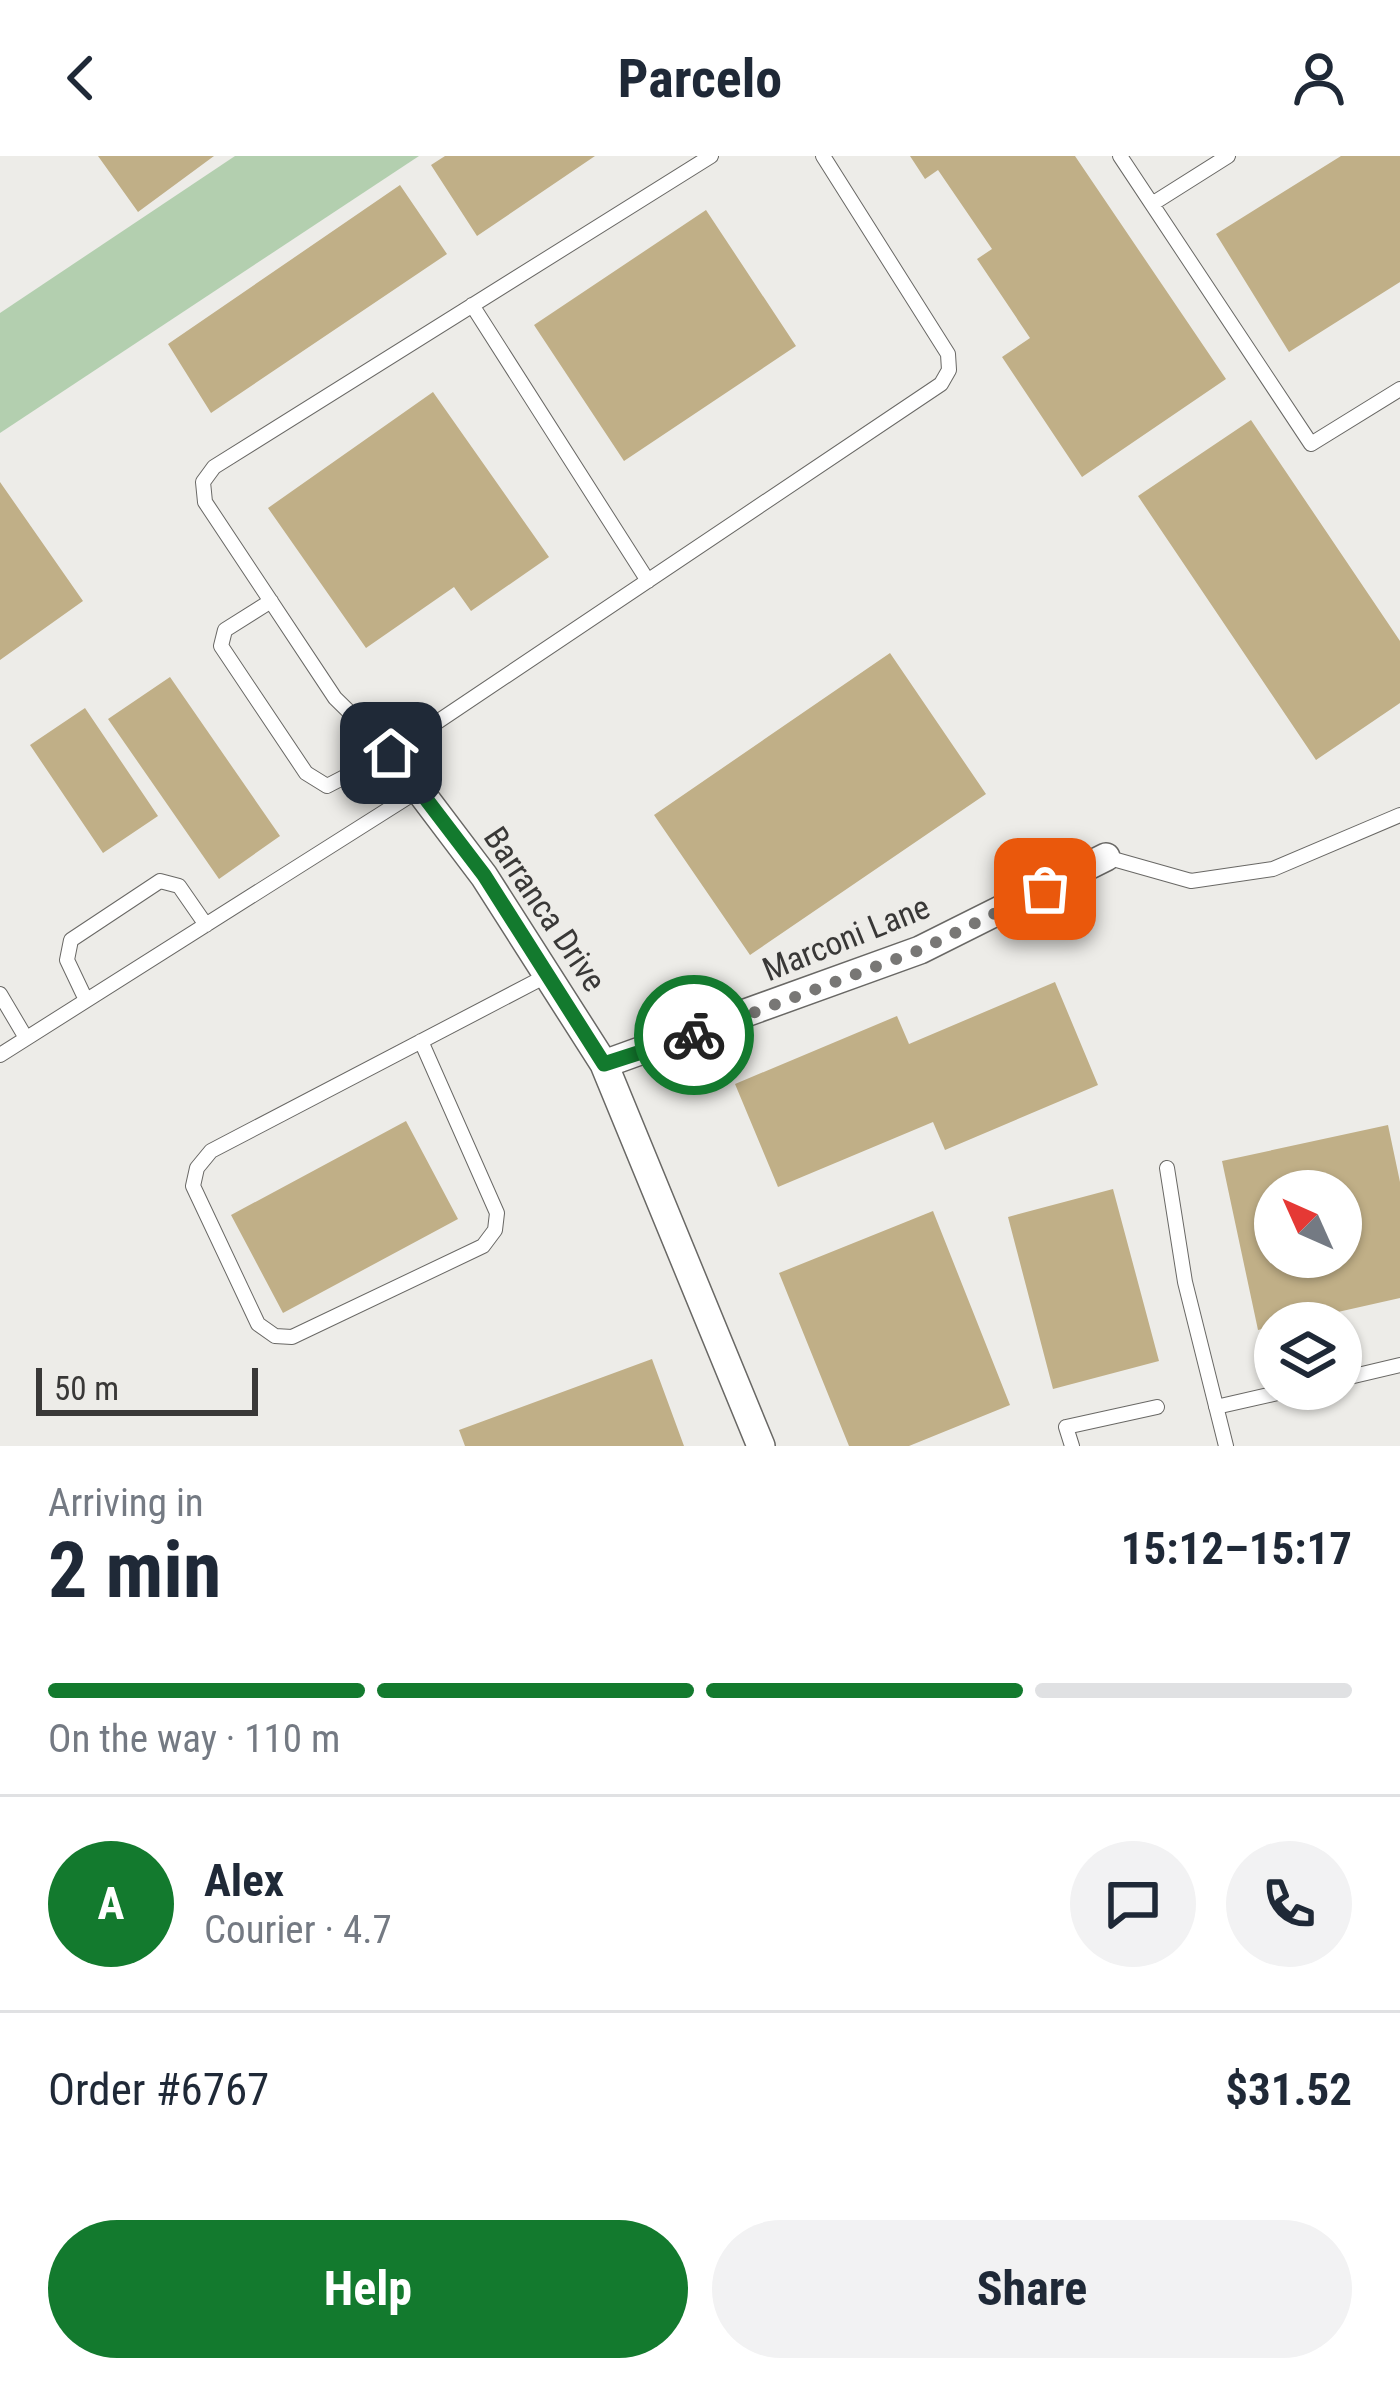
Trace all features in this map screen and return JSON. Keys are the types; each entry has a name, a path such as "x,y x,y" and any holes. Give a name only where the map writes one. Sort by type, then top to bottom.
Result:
{"street":[{"name":"Barranca Drive","path":"391,753 484,875 604,1064 761,1446"},
{"name":"Marconi Lane","path":"604,1064 920,950 1106,857"}],"lane":[{"path":"391,753 335,698 206,502 202,482 214,467 711,156"},
{"path":"271,601 226,630 221,646 306,772 327,786 391,753 941,384 949,370 948,354 823,156"},
{"path":"1120,156 1311,443 1400,388"},
{"path":"1152,204 1228,156"},
{"path":"472,305 648,581"},
{"path":"0,1055 419,790"},
{"path":"1106,857 1191,881 1273,869 1400,815"},
{"path":"86,1000 67,960 71,940 160,881 178,886 206,925"},
{"path":"422,1041 497,1213 495,1230 483,1246 292,1337 275,1336 258,1324 193,1186 197,1168 211,1151 548,975"},
{"path":"0,994 26,1038"},
{"path":"1167,1168 1186,1282 1226,1446"},
{"path":"1362,1374 1400,1366"},
{"path":"1216,1407 1254,1398"},
{"path":"1072,1446 1066,1427 1157,1407"}],"green space":[{"path":"235,156 419,156 0,433 0,313"}],"building":[{"path":"98,156 214,156 138,212"},
{"path":"445,156 595,156 477,236 431,165"},
{"path":"910,156 1075,156 1226,379 1082,477 1002,357 1030,338 977,259 992,249 938,170 925,179"},
{"path":"1341,156 1400,156 1400,282 1289,352 1216,234"},
{"path":"400,185 447,254 211,413 168,344"},
{"path":"706,210 796,346 624,461 534,325"},
{"path":"433,392 549,557 471,611 454,587 366,648 268,508"},
{"path":"1251,420 1400,641 1400,703 1316,760 1138,496"},
{"path":"0,482 83,601 0,660"},
{"path":"890,653 986,794 750,955 654,815"},
{"path":"170,677 280,836 219,879 108,719"},
{"path":"85,708 158,816 103,853 30,745"},
{"path":"1055,982 1098,1085 945,1150 933,1122 778,1187 735,1084 897,1016 909,1044"},
{"path":"406,1121 458,1219 283,1313 231,1215"},
{"path":"1388,1125 1400,1182 1400,1298 1362,1307 1362,1302 1254,1302 1254,1311 1222,1161"},
{"path":"1113,1189 1159,1361 1053,1389 1008,1217"},
{"path":"933,1211 1010,1405 909,1446 849,1446 779,1273"},
{"path":"652,1359 684,1446 465,1446 459,1430"}],"way so far":[{"path":"694,1035 920,950 1045,889"}],"route":[{"path":"391,753 484,875 604,1064 694,1035"}]}
